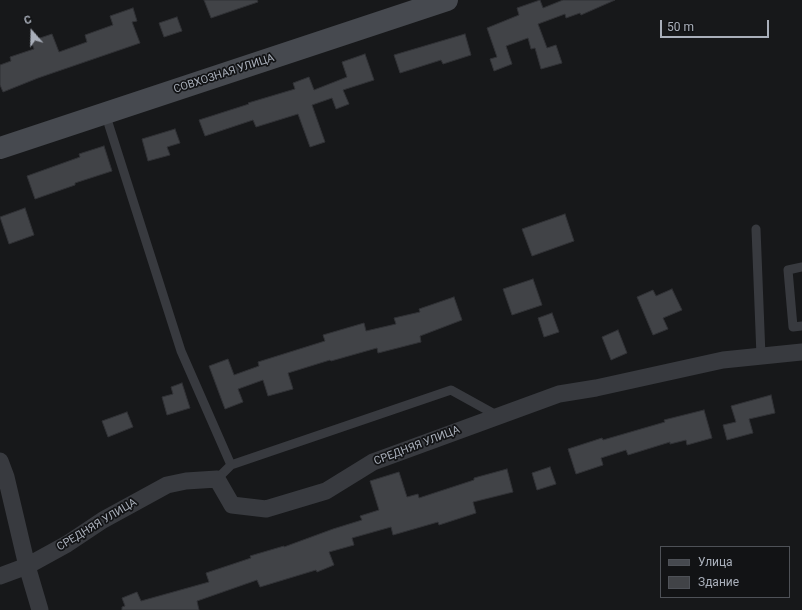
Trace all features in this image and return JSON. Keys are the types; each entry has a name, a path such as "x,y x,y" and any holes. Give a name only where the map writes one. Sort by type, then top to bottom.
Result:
{"street":[{"name":"СОВХОЗНАЯ УЛИЦА","path":"0,148 443,1"},
{"name":"СРЕДНЯЯ УЛИЦА","path":"0,576 27,566 67,544 103,520 167,485 186,481 217,479 232,505 266,509 326,491 373,462 559,394 596,388 723,360 802,352"},
{"path":"0,461 6,477 27,566 40,610"}],"lane":[{"path":"105,113 182,350 231,465"},
{"path":"756,229 761,356"},
{"path":"802,267 788,270 793,327 802,326"},
{"path":"217,479 231,465 451,390 498,416"}],"building":[{"path":"204,0 257,0 258,2 211,18"},
{"path":"540,0 543,8 563,0 615,0 581,15 580,13 566,18 565,14 538,24 547,48 556,45 562,63 541,69 535,48 531,49 528,38 506,46 512,64 494,71 490,59 497,57 487,28 519,15 517,8"},
{"path":"133,8 137,21 132,22 140,43 38,78 3,92 0,85 0,65 11,61 10,57 34,49 31,41 52,34 59,52 87,42 85,35 113,25 110,16"},
{"path":"177,17 182,31 164,37 159,23"},
{"path":"465,34 471,55 443,64 441,60 400,73 394,55"},
{"path":"365,54 374,80 343,90 349,104 336,109 332,98 312,105 325,142 310,147 298,114 256,127 253,120 205,136 199,120 295,89 293,83 309,77 314,90 347,77 342,62"},
{"path":"175,129 180,143 167,147 170,155 148,161 142,139"},
{"path":"104,146 112,171 75,183 75,185 35,199 27,176 80,157 79,154"},
{"path":"25,208 34,235 9,244 0,217"},
{"path":"565,214 574,241 532,256 522,229"},
{"path":"533,279 542,305 512,315 503,289"},
{"path":"672,289 682,310 663,318 668,329 653,335 637,297 653,290 656,296"},
{"path":"454,297 462,320 420,336 421,342 378,353 377,348 288,373 293,389 268,396 263,380 238,389 243,402 225,409 209,366 228,359 234,375 259,366 258,362 325,341 323,335 364,323 366,331 396,324 394,318 420,312 419,309"},
{"path":"552,313 559,332 544,337 538,318"},
{"path":"618,330 627,353 611,360 602,337"},
{"path":"182,383 190,408 167,415 162,397 173,394 171,387"},
{"path":"771,395 775,413 749,419 753,433 727,440 723,425 736,422 731,406"},
{"path":"704,410 712,438 687,445 686,440 670,444 670,442 628,455 626,450 601,458 603,465 576,474 568,449 602,438 603,440 665,422 664,420"},
{"path":"127,412 133,427 108,437 102,421"},
{"path":"550,467 556,484 537,490 532,473"},
{"path":"507,469 513,492 473,502 476,513 439,525 438,522 393,535 391,527 352,538 354,545 329,552 334,565 317,572 316,570 260,587 257,580 197,601 199,610 122,610 122,607 125,606 122,598 137,592 141,601 209,582 206,573 251,558 250,556 284,547 362,520 360,516 379,510 370,481 399,472 407,497 418,494 419,498 474,480 474,478"}]}
